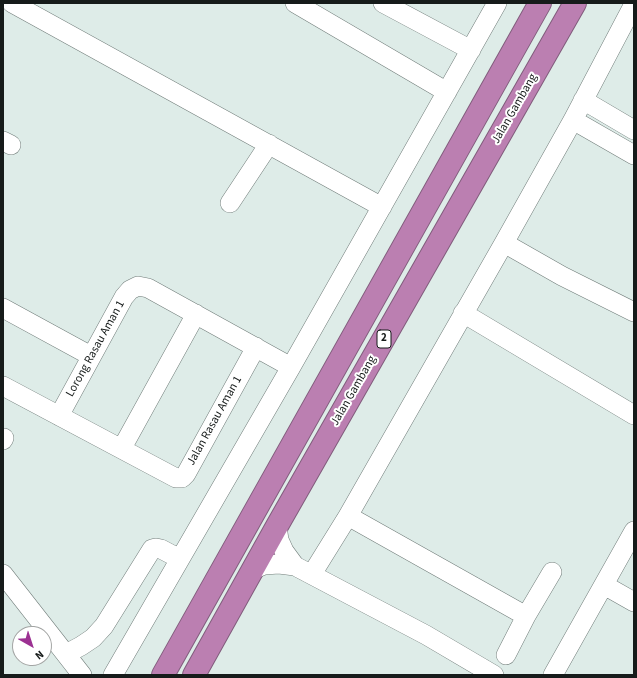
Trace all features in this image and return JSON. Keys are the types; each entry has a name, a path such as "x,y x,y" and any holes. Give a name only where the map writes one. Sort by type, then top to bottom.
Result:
{"highway":[{"name":"2","path":"162,675 540,3"},
{"name":"Jalan Gambang","path":"194,675 252,570 575,3"}],"street":[{"path":"12,3 382,207"},
{"path":"295,3 447,92"},
{"path":"383,3 471,50"},
{"path":"113,675 291,367 497,3"},
{"path":"312,574 348,516 573,120 634,4"},
{"path":"583,100 634,130"},
{"path":"573,120 634,155"},
{"path":"230,203 269,144"},
{"path":"504,242 562,276 634,312"},
{"name":"Lorong Rasau Aman 1","path":"59,416 124,297 130,290 138,286 148,288 196,314"},
{"path":"3,308 91,356"},
{"path":"463,313 634,415"},
{"path":"122,448 196,314 291,367"},
{"name":"Jalan Rasau Aman 1","path":"3,386 176,478 182,478 186,474 256,347"},
{"path":"348,516 526,616"},
{"path":"277,526 278,540 295,566"},
{"path":"553,675 634,531"},
{"path":"66,654 93,638 104,626 152,549 161,549 180,559"},
{"path":"252,570 264,566 279,564 295,566 426,635 494,675"},
{"path":"506,655 526,616 552,572"},
{"path":"3,574 82,675"},
{"path":"604,585 634,602"}]}
